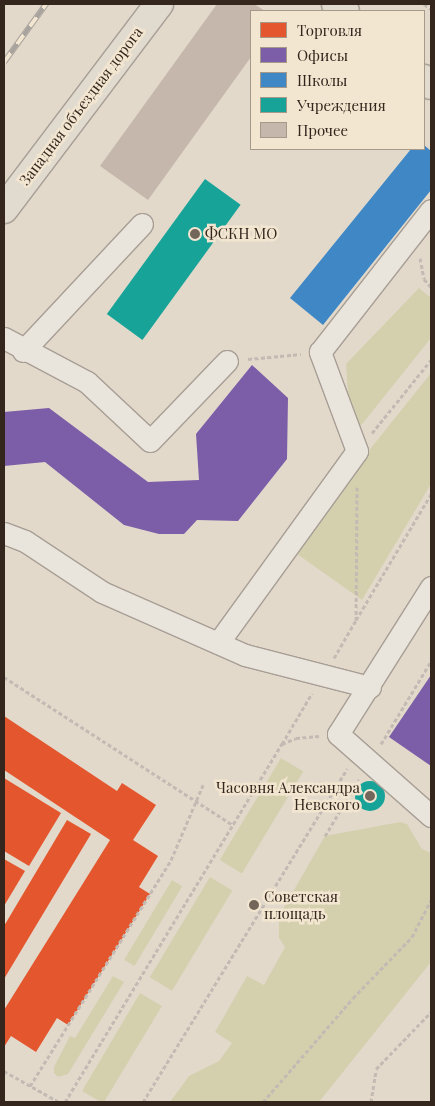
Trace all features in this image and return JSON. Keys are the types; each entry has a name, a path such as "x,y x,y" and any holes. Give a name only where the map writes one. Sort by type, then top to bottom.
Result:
{"main road":[{"name":"Западная объездная дорога","path":"4,209 159,4"}],"street":[{"path":"218,643 357,451 320,352 431,210"},
{"path":"23,351 142,224"},
{"path":"4,338 23,351 86,382 150,441 227,361"},
{"path":"4,533 25,541 102,592 245,655 370,686"},
{"path":"431,587 338,734 431,816"}],"path":[{"path":"424,4 431,9"},
{"path":"227,361 320,352"},
{"path":"431,360 357,451 356,620 431,494"},
{"path":"4,677 233,824"},
{"path":"65,1102 282,744 296,738 338,734"},
{"path":"143,1102 358,751"},
{"path":"30,1086 171,860 203,785"},
{"path":"263,1102 353,998 412,937 431,900"},
{"path":"371,1102 376,1069 431,1012"},
{"path":"4,1071 59,1102"}],"shaded area":[{"path":"419,288 431,298 431,338 351,438 346,364"},
{"path":"431,373 431,484 362,600 290,549"},
{"path":"281,758 303,771 242,873 220,860"},
{"path":"400,822 407,824 422,849 431,853 431,962 319,1102 170,1102 189,1076 219,1061 232,1043 215,1032 247,976 264,985 285,947 279,938 279,916 325,836"},
{"path":"210,877 232,890 172,991 150,977"},
{"path":"172,880 182,886 134,966 124,960"},
{"path":"113,976 124,982 68,1074 58,1077 54,1073 54,1067 70,1036 75,1038"},
{"path":"140,993 162,1006 104,1102 101,1102 82,1091"}],"building: Торговля":[{"path":"4,716 117,791 122,783 156,805 133,840 158,856 139,887 150,894 68,1025 57,1018 36,1052 11,1036 4,1047 4,1010 110,840 4,770"},
{"path":"4,778 61,813 29,866 4,851"},
{"path":"67,820 91,834 4,979 4,926"},
{"path":"4,859 25,871 4,906"}],"building: Офисы":[{"path":"252,365 288,398 287,459 238,521 197,520 184,534 159,534 124,525 45,462 4,466 4,412 49,408 148,482 199,480 196,434"},
{"path":"431,675 431,766 389,737"}],"building: Школы":[{"path":"425,146 431,151 431,190 323,325 290,298 410,150 425,150"}],"building: Учреждения":[{"path":"205,179 241,205 142,340 107,314"},
{"name":"Часовня Александра Невского","path":"370,781 381,785 385,796 381,807 370,811 359,807 355,796 359,785"}],"building: Прочее":[{"path":"217,4 254,4 263,10 250,10 250,58 148,200 100,166"}],"railway":[{"path":"4,62 46,4"}],"place":[{"name":"ФСКН МО","path":"195,234"},
{"name":"Часовня Александра Невского","path":"370,796"},
{"name":"Советская площадь","path":"254,905"}]}
